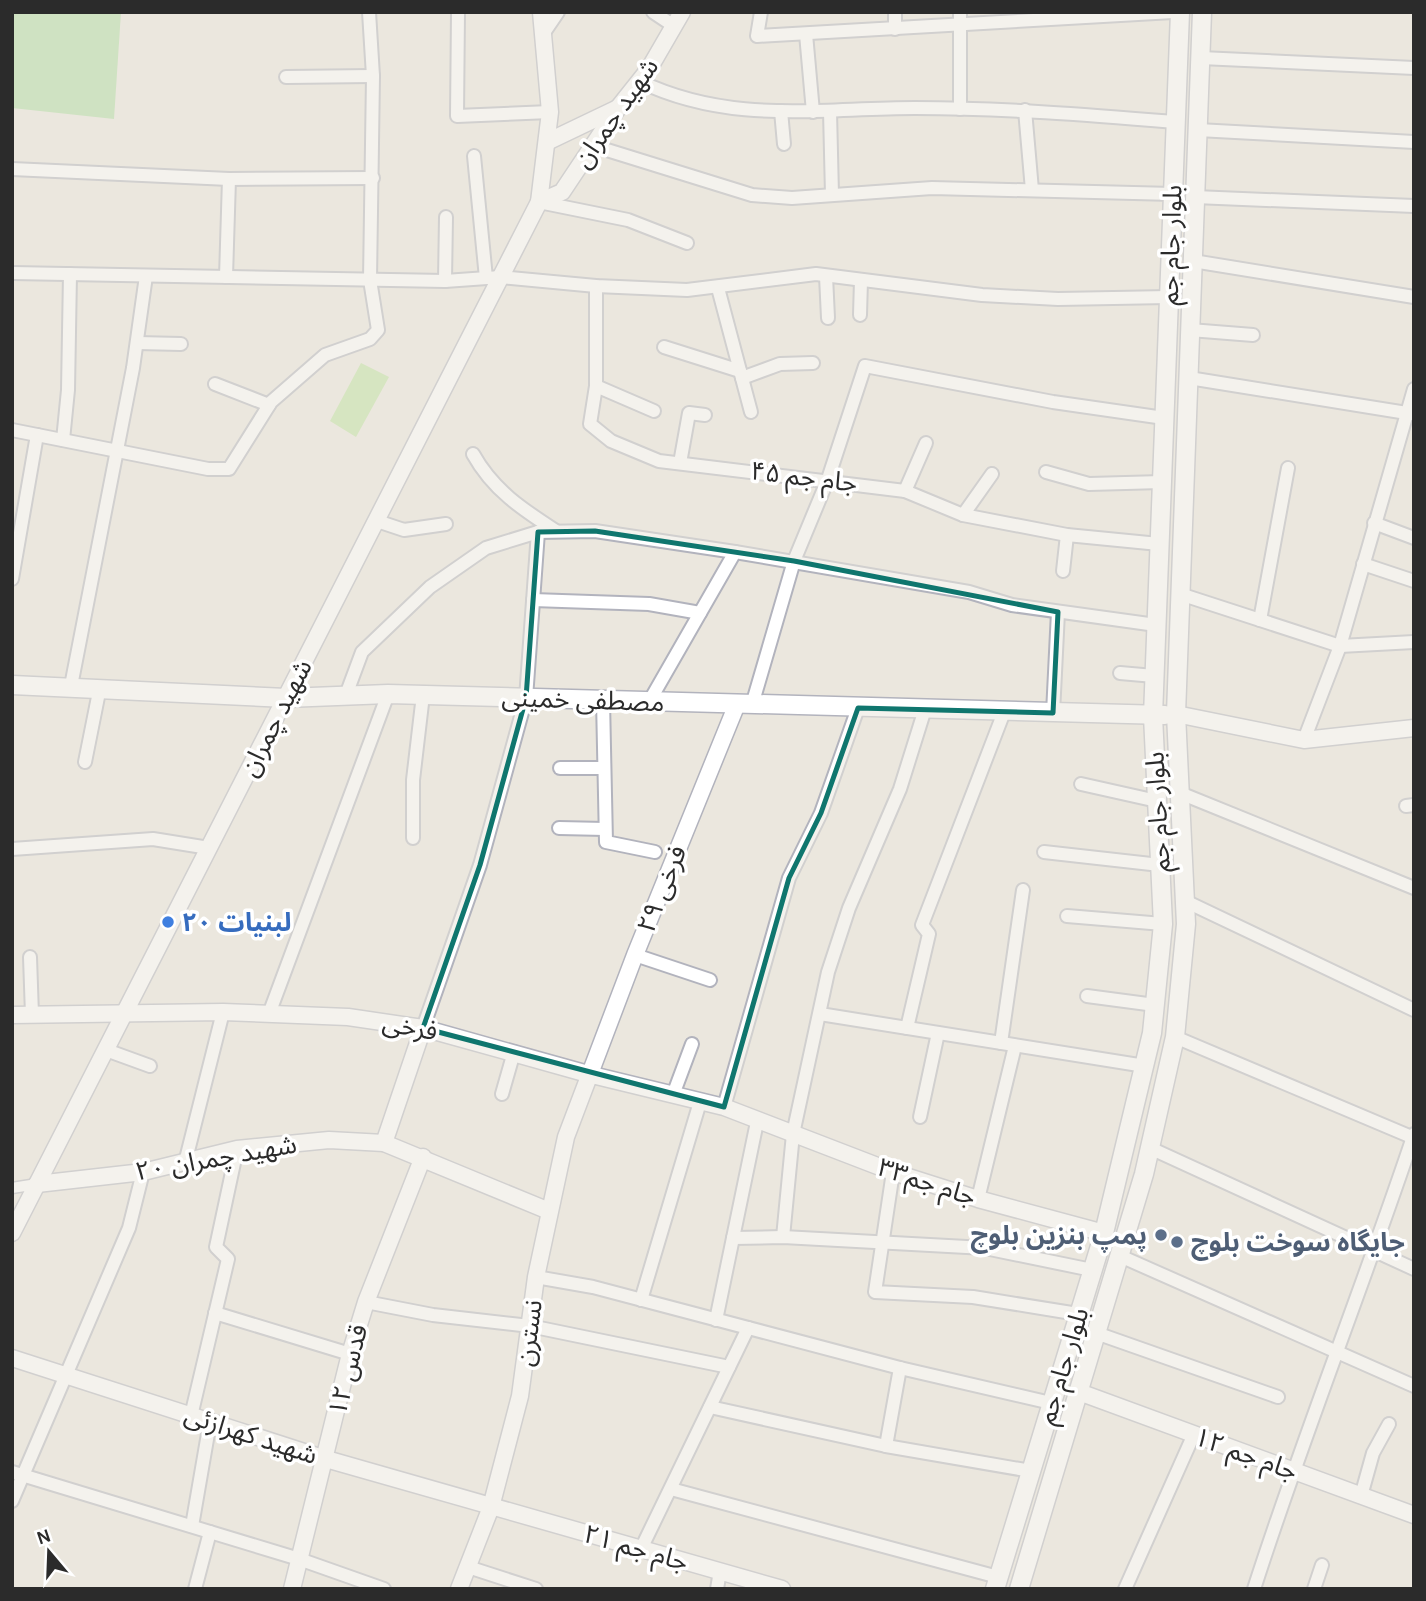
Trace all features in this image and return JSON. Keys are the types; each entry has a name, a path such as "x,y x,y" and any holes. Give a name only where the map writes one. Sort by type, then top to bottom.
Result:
{"main road":[{"name":"بلوار جام جم","path":"997,1583 1104,1233 1152,1033 1163,924 1153,716 1180,12"},
{"name":"بلوار جام جم","path":"1018,1589 1120,1256 1150,1148 1175,1037 1186,924 1176,714 1202,12"},
{"name":"مصطفی خمینی","path":"12,685 100,687 286,698 388,694 1153,716 1176,714"},
{"path":"1152,1033 1175,1037"}],"street":[{"path":"12,430 208,469 229,469 269,405 325,355 370,339 378,330 370,280 373,76 369,12"},
{"path":"458,12 457,116 550,112"},
{"name":"شهید چمران","path":"12,1233 377,521 494,277 539,202 549,141 550,112 541,12"},
{"path":"543,34 558,12"},
{"path":"653,12 678,19"},
{"path":"761,12 757,36 895,29 960,19 1173,12"},
{"path":"895,12 895,29"},
{"name":"شهید چمران","path":"539,202 562,192 639,81 678,19"},
{"path":"960,19 960,109"},
{"path":"806,34 813,112"},
{"path":"1200,58 1414,68"},
{"path":"286,77 373,76"},
{"path":"639,81 674,99 727,109 813,112 1025,110 1175,122"},
{"path":"549,141 618,108"},
{"path":"1025,110 1032,190"},
{"path":"781,111 784,144"},
{"path":"830,111 832,195"},
{"path":"1198,130 1414,142"},
{"path":"594,146 752,195 792,198 932,188 1173,194"},
{"path":"474,156 494,277"},
{"path":"12,169 229,179 373,178"},
{"path":"226,277 229,179"},
{"path":"1195,197 1414,206"},
{"path":"539,202 628,220 687,243"},
{"path":"445,281 446,218"},
{"path":"1193,261 1414,297"},
{"path":"12,273 445,281 494,277 596,286 687,290 718,288 784,276 826,276 982,295 1058,299 1169,297"},
{"path":"63,440 68,390 69,274"},
{"path":"71,686 137,343 146,275"},
{"path":"826,276 828,318"},
{"path":"860,315 861,280"},
{"name":"جام جم ۴۵","path":"596,286 596,386 590,424 611,441 659,461 828,479 905,491 963,515 1067,535 1159,544"},
{"path":"718,288 751,412"},
{"path":"1190,330 1253,335"},
{"path":"137,343 181,344"},
{"path":"663,347 741,375 780,364 813,363"},
{"path":"744,704 794,561 828,479 865,366 1053,402 1164,418"},
{"path":"1189,377 1410,413"},
{"path":"215,384 269,405"},
{"path":"596,386 654,411"},
{"path":"1304,740 1340,646 1374,523 1410,413 1414,389"},
{"path":"680,463 690,414 705,415"},
{"path":"12,579 37,435"},
{"path":"905,491 926,443"},
{"path":"473,454 487,478 516,505 558,532"},
{"path":"1260,620 1288,468"},
{"path":"1046,472 1089,484 1162,481"},
{"path":"963,515 992,474"},
{"path":"377,521 404,530 446,524"},
{"path":"1374,523 1414,538"},
{"path":"346,695 362,652 430,587 486,548 538,532 595,531 735,552 970,592 1012,606 1156,625"},
{"path":"384,1143 480,865 526,698 538,532"},
{"path":"1063,571 1067,535"},
{"path":"649,702 735,552"},
{"path":"1363,564 1414,580"},
{"path":"1180,594 1340,646 1414,642"},
{"path":"533,600 649,604 700,612"},
{"path":"1054,713 1058,612"},
{"path":"1120,673 1154,676"},
{"path":"86,762 100,687"},
{"path":"269,1014 388,694"},
{"path":"413,838 413,780 423,695"},
{"path":"603,700 606,842 655,852"},
{"name":"فرخی ۲۹","path":"589,1074 635,955 744,704"},
{"path":"724,1107 789,878 821,813 858,708"},
{"path":"783,1237 793,1134 828,972 849,908 900,789 925,709"},
{"path":"907,1028 929,934 922,925 1004,712"},
{"path":"1176,714 1304,740 1414,728"},
{"path":"561,768 604,768"},
{"path":"1081,784 1157,801"},
{"path":"1180,793 1414,888"},
{"path":"559,828 605,828"},
{"path":"12,849 153,839 209,848"},
{"path":"1044,852 1160,865"},
{"path":"1001,1043 1023,890"},
{"path":"1185,901 1414,1010"},
{"path":"1068,916 1163,924"},
{"path":"635,955 710,980"},
{"path":"30,957 32,1015"},
{"path":"1087,996 1155,1005"},
{"path":"186,1159 223,1012"},
{"name":"فرخی","path":"12,1015 223,1012 348,1017 423,1028 589,1074 724,1107 793,1134"},
{"path":"820,1014 1145,1066"},
{"path":"920,1117 938,1033"},
{"path":"1175,1037 1413,1137 1375,1252 1292,1471 1254,1589"},
{"path":"673,1095 692,1044"},
{"path":"978,1199 1015,1046"},
{"path":"106,1050 150,1066"},
{"path":"502,1094 514,1052"},
{"name":"نسترن","path":"459,1589 491,1507 520,1396 536,1277 549,1211 566,1137 589,1074"},
{"path":"641,1300 700,1102"},
{"path":"716,1320 757,1122"},
{"name":"جام جم۳۳","path":"793,1134 893,1172 978,1199 1104,1233"},
{"name":"شهید چمران ۲۰","path":"37,1184 143,1172 186,1159 237,1149 329,1140 384,1143 549,1211"},
{"path":"1150,1148 1414,1269"},
{"path":"191,1416 228,1258 216,1247 237,1149"},
{"name":"قدس ۱۲","path":"292,1589 327,1459 350,1354 366,1302 423,1157"},
{"path":"12,1502 17,1474 65,1375 129,1228 143,1172"},
{"path":"893,1172 874,1292 973,1297 1078,1314"},
{"path":"12,1188 37,1184"},
{"path":"733,1238 783,1237 985,1248 1092,1270"},
{"path":"1120,1256 1336,1354 1414,1386"},
{"path":"536,1277 641,1300 900,1368 1051,1403"},
{"path":"366,1302 433,1315 530,1326 729,1367"},
{"path":"215,1313 350,1354"},
{"path":"641,1549 748,1328"},
{"path":"1096,1334 1278,1397"},
{"name":"شهید کهرازئی","path":"12,1358 327,1459 491,1507"},
{"path":"886,1446 900,1368"},
{"name":"جام جم ۱۲","path":"1079,1392 1414,1515"},
{"path":"710,1407 886,1446 1031,1471"},
{"path":"192,1526 210,1422"},
{"path":"1360,1496 1373,1453 1389,1424"},
{"path":"1125,1589 1194,1434"},
{"path":"17,1474 299,1559 384,1589"},
{"path":"671,1489 997,1583"},
{"name":"جام جم ۲۱","path":"491,1507 782,1589"},
{"path":"195,1589 210,1532"},
{"path":"1314,1589 1322,1565"},
{"path":"468,1567 536,1589"},
{"path":"717,1589 720,1571"}],"highlighted area":[{"path":"595,531 794,561 1058,612 1053,713 858,708 821,813 789,878 724,1107 423,1028 480,865 526,698 538,532"}],"green space":[{"path":"12,12 121,12 114,119 12,108"},
{"path":"361,363 389,377 356,437 330,421"}],"place":[{"name":"لبنیات ۲۰","path":"168,922"},
{"name":"پمپ بنزین بلوچ","path":"1161,1235"},
{"name":"جایگاه سوخت بلوچ","path":"1177,1242"}]}
